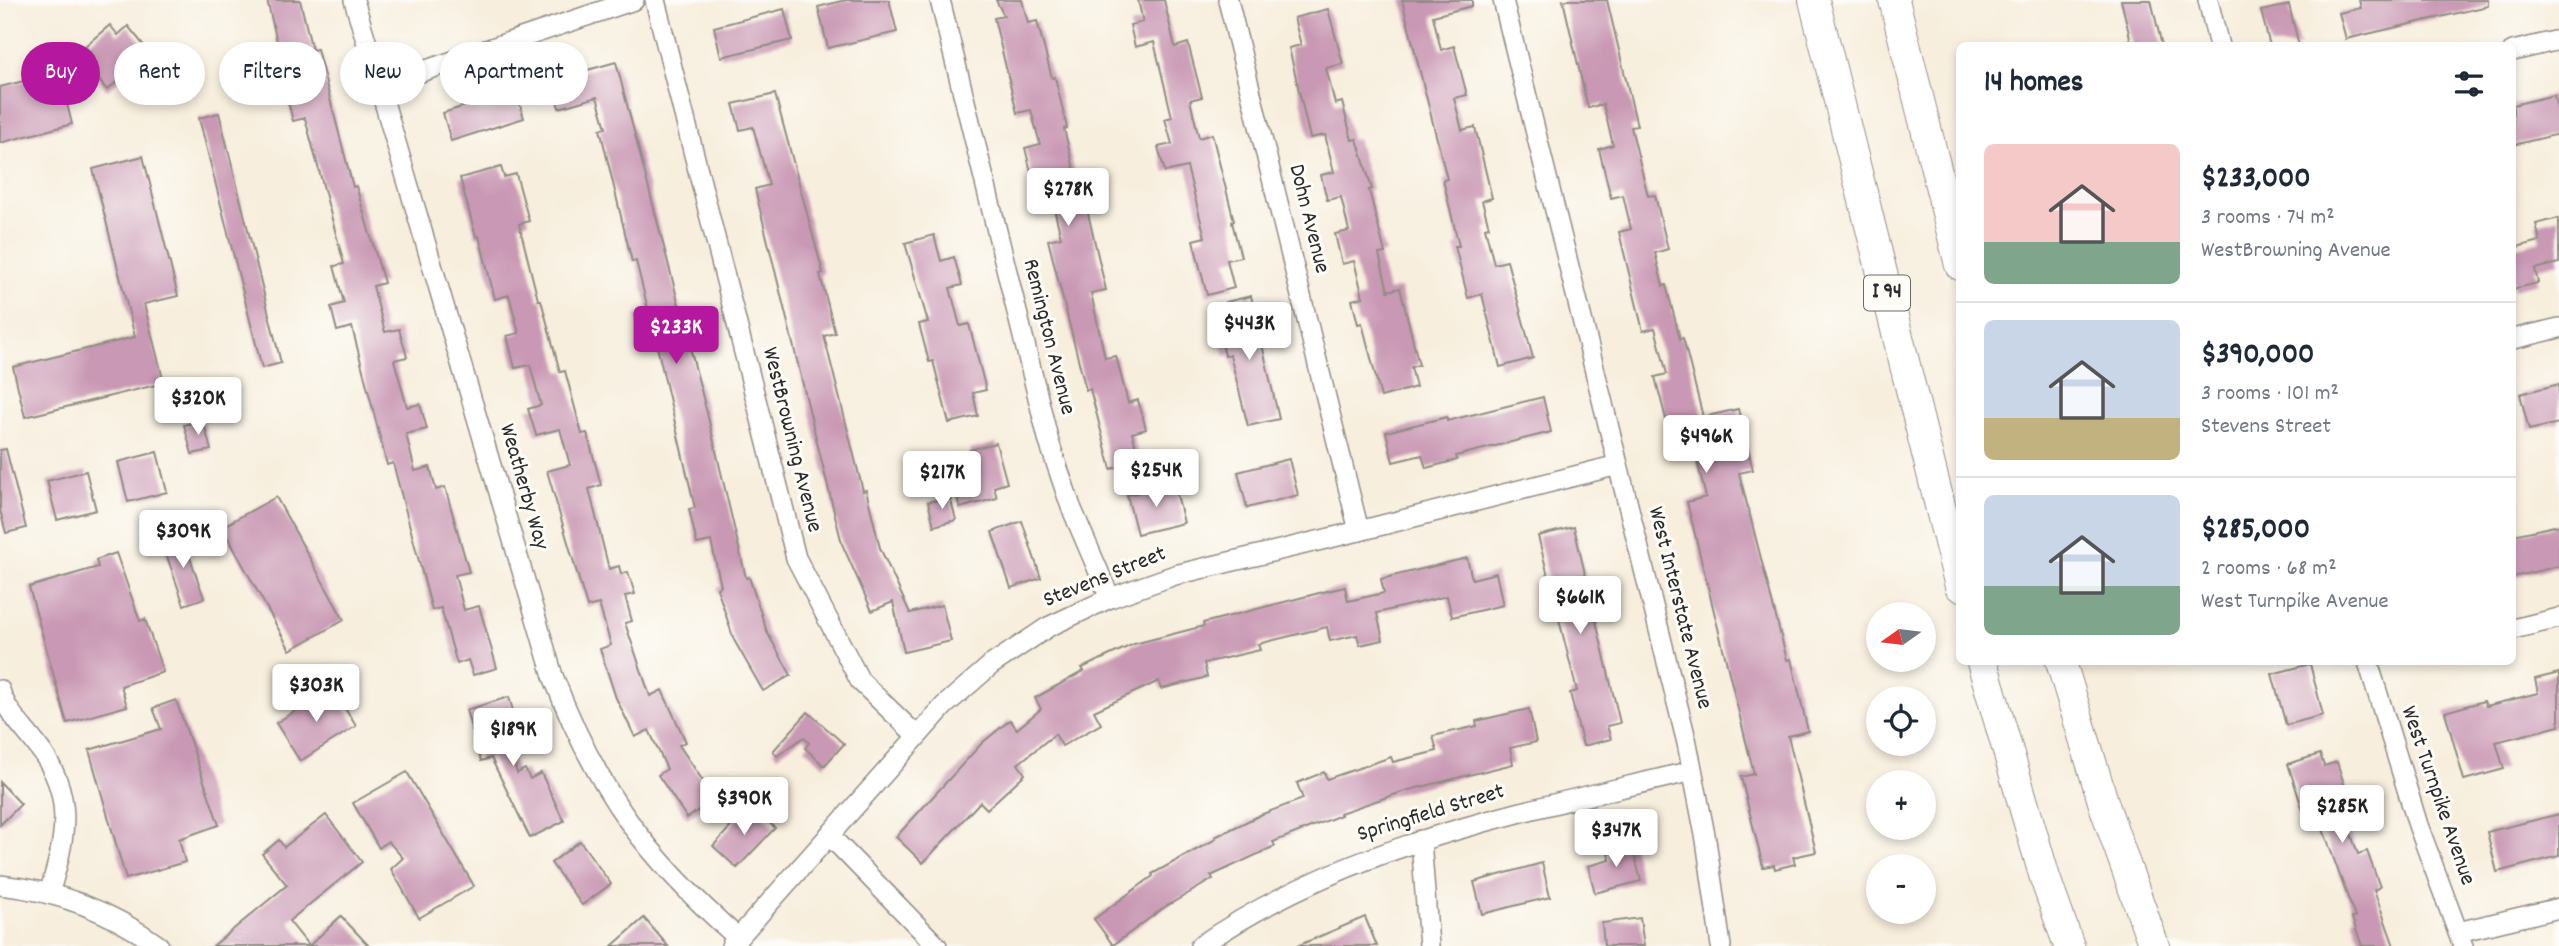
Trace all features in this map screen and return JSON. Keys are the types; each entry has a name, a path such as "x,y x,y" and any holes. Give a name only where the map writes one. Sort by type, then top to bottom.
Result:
{"highway":[{"name":"I 94","path":"1814,0 1956,570"},
{"path":"1894,0 1956,249"},
{"path":"1983,665 2045,878 2070,946"},
{"path":"2062,665 2101,795 2154,946"}],"street":[{"name":"Weatherby Way","path":"354,0 366,42"},
{"path":"426,70 634,0"},
{"name":"WestBrowning Avenue","path":"655,0 796,558 860,681 916,736"},
{"name":"Remington Avenue","path":"940,0 1049,442 1071,507 1110,598"},
{"name":"Dohn Avenue","path":"1228,0 1359,531"},
{"name":"West Interstate Avenue","path":"1503,0 1692,771 1708,851 1721,946"},
{"path":"2208,0 2218,42"},
{"path":"2516,50 2559,40"},
{"name":"Weatherby Way","path":"385,105 553,676 565,708 591,763 641,841 734,942"},
{"path":"2516,338 2559,328"},
{"name":"Stevens Street","path":"734,942 916,736 966,686 1020,644 1069,616 1175,575 1618,466"},
{"path":"2516,628 2559,618"},
{"name":"West Turnpike Avenue","path":"2372,665 2418,825 2461,939"},
{"path":"0,690 8,707 46,756 62,793 65,828 49,894"},
{"name":"Springfield Street","path":"1200,946 1243,918 1307,884 1365,859 1421,840 1524,812 1692,771"},
{"path":"829,835 937,946"},
{"path":"1421,840 1429,946"},
{"path":"0,885 49,894 100,911 159,946"},
{"path":"2461,939 2559,908"}],"building":[{"path":"267,0 300,0 310,42 277,42"},
{"path":"846,0 889,0 897,32 828,48 818,7"},
{"path":"996,0 1022,0 1028,23 1037,21 1052,78 1055,77 1067,128 1064,129 1083,205 1086,205 1106,290 1091,293 1105,358 1116,356 1128,403 1138,400 1146,429 1132,433 1140,461 1111,469 1090,389 1086,390 1048,240 1061,237 1050,193 1037,196 1025,148 1040,144 1031,110 1017,113 994,18 1004,16"},
{"path":"1138,0 1164,0 1175,47 1188,43 1202,97 1190,100 1199,138 1212,134 1241,257 1227,260 1234,288 1207,295 1193,240 1205,237 1187,167 1165,172 1158,147 1172,144 1165,119 1172,117 1154,42 1135,47 1130,25 1143,22"},
{"path":"1402,0 1472,0 1472,6 1433,16 1441,50 1454,46 1467,95 1454,98 1462,130 1475,127 1492,198 1482,201 1489,227 1485,228 1494,264 1507,261 1533,358 1500,367 1482,294 1468,298 1443,180 1447,179"},
{"path":"1563,0 1607,0 1637,126 1631,127 1648,196 1655,195 1668,249 1655,253 1680,339 1683,338 1703,417 1738,409 1753,470 1739,473 1787,660 1791,659 1808,731 1788,736 1816,852 1793,857 1795,864 1775,869 1774,865 1763,867 1741,777 1754,774 1687,502 1706,497 1692,441 1673,446 1655,377 1667,374 1655,328 1643,331 1619,232 1631,229 1623,195 1611,198 1599,149 1613,145 1603,104 1588,108"},
{"path":"2121,0 2151,0 2161,42 2131,42"},
{"path":"2359,0 2488,0 2488,6 2346,39 2339,13 2361,8"},
{"path":"2289,5 2298,42 2269,42 2261,11"},
{"path":"784,9 792,40 721,57 714,27"},
{"path":"1328,9 1343,64 1326,68 1335,104 1342,102 1352,140 1357,139 1372,189 1369,190 1385,253 1379,254 1388,291 1400,288 1419,365 1411,367 1416,387 1381,397 1362,323 1358,324 1352,300 1363,297 1354,261 1342,264 1335,234 1349,231 1341,197 1327,200 1321,175 1334,172 1325,135 1310,138 1289,48 1301,45 1294,18"},
{"path":"110,25 118,35 128,26 141,42 114,42 114,84 107,90 100,81 100,42 90,42"},
{"path":"616,62 708,417 746,578 749,577 767,632 791,675 763,691 734,640 717,588 721,586 711,541 697,544 689,509 695,508 655,338 642,341 636,316 649,313 636,261 632,262 600,129 606,128 597,97 588,100 588,70"},
{"path":"21,82 21,105 67,105 72,124 0,143 0,87"},
{"path":"326,84 353,187 356,186 384,283 373,286 385,332 399,329 407,357 394,360 407,407 420,404 427,429 406,434 415,471 430,467 436,490 445,487 469,572 455,575 464,610 479,606 497,668 473,675 468,660 457,664 441,608 432,610 393,463 387,465 352,327 337,331 331,307 344,303 334,266 344,264 305,118 293,121 289,105 326,105"},
{"path":"775,94 823,273 820,274 835,333 824,336 880,548 910,613 942,605 951,641 904,652 893,602 872,611 842,544 755,189 769,185 753,127 740,130 733,104"},
{"path":"2554,95 2559,116 2559,134 2516,144 2516,104"},
{"path":"468,105 520,105 524,118 451,141 443,113"},
{"path":"219,113 281,363 262,368 199,118"},
{"path":"143,156 178,296 144,304 164,383 25,417 13,367 135,337 93,169"},
{"path":"501,167 504,177 516,174 529,221 519,224 538,300 541,300 560,372 565,371 582,434 587,433 601,485 589,489 609,569 619,566 621,574 628,572 635,594 625,596 632,621 625,623 650,696 662,690 686,742 679,745 715,799 687,818 658,775 667,769 649,730 635,737 616,698 600,649 611,645 599,604 587,607 547,471 570,465 560,429 536,435 528,409 541,405 530,365 515,368 507,336 519,333 509,295 495,299 479,236 476,237 460,178"},
{"path":"2559,218 2559,263 2535,269 2538,283 2516,288 2516,247 2540,241 2536,224"},
{"path":"934,235 941,261 954,257 962,285 950,288 960,326 969,324 986,390 973,393 978,416 949,423 933,361 929,362 919,324 928,322 905,243"},
{"path":"1251,296 1279,419 1248,426 1230,355 1225,356 1219,331 1232,328 1226,302"},
{"path":"2559,384 2559,423 2529,430 2520,394"},
{"path":"1543,397 1551,432 1456,456 1457,460 1426,468 1422,455 1393,462 1386,432 1447,417 1447,421"},
{"path":"203,420 211,450 192,454 184,425"},
{"path":"996,443 1007,483 994,487 997,498 960,508 949,469 973,462 970,450"},
{"path":"6,449 26,528 6,533 0,510 0,450"},
{"path":"157,452 167,492 128,502 118,462"},
{"path":"1289,459 1298,495 1247,508 1238,472"},
{"path":"86,471 96,510 57,520 47,481"},
{"path":"1174,483 1184,523 1137,534 1127,495"},
{"path":"276,497 344,620 290,650 222,527"},
{"path":"950,497 956,520 934,526 928,502"},
{"path":"1022,521 1041,578 1011,588 992,532"},
{"path":"2559,525 2559,566 2516,576 2516,534"},
{"path":"1574,527 1620,723 1607,726 1611,739 1583,746 1570,693 1577,691 1538,536"},
{"path":"182,535 204,598 184,605 162,542"},
{"path":"116,553 140,621 145,619 163,672 121,686 127,706 67,723 29,587 98,567 96,560"},
{"path":"1467,558 1472,579 1496,573 1503,605 1452,617 1447,596 1377,613 1383,640 1360,645 1357,635 1330,641 1327,627 1258,644 1260,650 1204,663 1207,677 1161,689 1159,681 1094,711 1101,724 1062,746 1055,734 1018,764 1025,774 987,809 980,802 923,863 896,837 982,743 1010,720 1017,729 1041,709 1035,698 1084,671 1082,668 1134,644 1319,593 1345,587 1348,601 1384,593 1381,579"},
{"path":"2310,665 2323,715 2286,725 2272,674"},
{"path":"2559,673 2559,726 2496,742 2504,769 2464,780 2445,712 2484,701 2486,706 2538,693 2535,679"},
{"path":"332,688 356,726 300,761 276,723"},
{"path":"509,697 516,721 502,725 517,773 525,769 530,779 541,773 564,821 530,838 491,758 481,761 466,710"},
{"path":"176,700 219,825 179,839 185,862 126,879 89,750 161,729 153,708"},
{"path":"1529,709 1536,742 1510,748 1513,764 1405,791 1340,813 1341,815 1273,842 1275,846 1211,876 1213,879 1165,907 1113,945 1094,919 1153,876 1152,874 1216,839 1215,837 1260,815 1303,799 1297,783 1324,772 1327,779 1391,757 1393,762 1437,751 1433,736 1477,726 1476,721"},
{"path":"808,712 844,744 824,766 805,748 809,743 804,737 777,756 773,751"},
{"path":"2320,754 2324,766 2337,762 2350,803 2341,806 2358,854 2367,851 2380,887 2374,890 2394,946 2362,946 2352,918 2355,917 2317,813 2305,817 2288,764"},
{"path":"407,772 474,886 419,918 391,869 403,858 388,841 379,848 353,803"},
{"path":"0,782 21,804 0,825"},
{"path":"748,808 754,808 775,828 737,868 713,846"},
{"path":"2559,814 2559,856 2497,872 2487,832"},
{"path":"326,815 362,862 289,921 309,946 213,946 287,885 262,854 279,840 284,847"},
{"path":"580,841 611,884 582,905 551,863"},
{"path":"1631,841 1641,881 1595,893 1588,866 1610,860 1607,847"},
{"path":"1542,863 1550,897 1482,914 1474,882"},
{"path":"341,916 369,946 309,946"},
{"path":"1365,917 1377,946 1297,946"},
{"path":"644,918 668,946 612,946"},
{"path":"1640,918 1644,946 1604,946 1602,923"}]}
